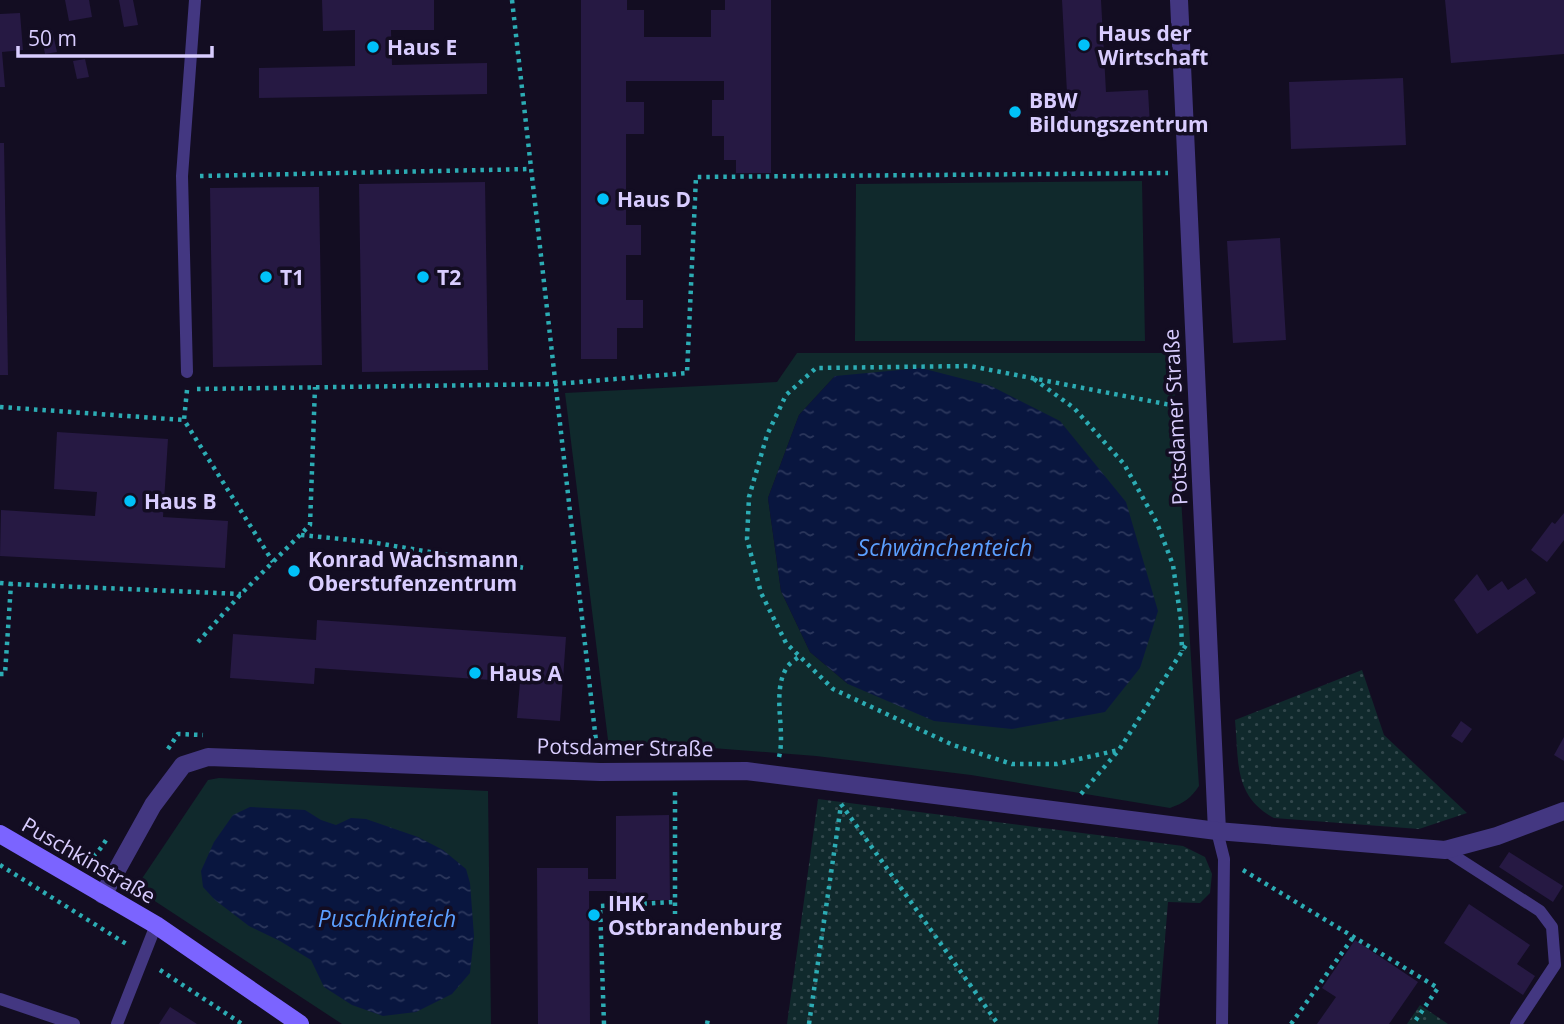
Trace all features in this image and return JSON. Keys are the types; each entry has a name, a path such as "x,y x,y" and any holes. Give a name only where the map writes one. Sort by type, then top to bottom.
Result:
{"street":[{"name":"Potsdamer Straße","path":"1179,0 1217,831"},
{"name":"Potsdamer Straße","path":"103,895 153,805 183,765 208,757 600,772 746,771 1217,831 1445,850 1497,836 1564,811"},
{"name":"Puschkinstraße","path":"0,834 156,925 300,1024"}],"lane":[{"path":"187,372 182,176 195,0"},
{"path":"1217,831 1224,859 1222,1024"},
{"path":"1445,850 1540,911 1552,927 1555,965 1516,1024"},
{"name":"Puschkinstraße","path":"117,1024 156,925"},
{"path":"0,999 74,1024"}],"path":[{"path":"512,0 600,772"},
{"path":"182,176 531,169"},
{"path":"187,389 555,384 687,373 696,177 1187,173"},
{"path":"1119,750 1057,764 1012,764 953,745 833,689 786,643 761,593 747,539 749,497 767,435 786,395 816,368 970,366 1198,409"},
{"path":"187,372 184,420 273,562"},
{"path":"1032,378 1074,408 1124,464 1157,523 1173,565 1181,621 1182,652"},
{"path":"198,642 310,525 315,387"},
{"path":"0,407 184,420"},
{"path":"300,535 371,542 526,568"},
{"path":"0,583 242,594"},
{"path":"0,674 5,674 11,584"},
{"path":"1065,811 1119,750 1188,642"},
{"path":"775,774 782,744 781,686 787,667 800,656"},
{"path":"824,780 998,1024"},
{"path":"809,1024 841,804"},
{"path":"675,815 675,914"},
{"path":"1224,859 1438,988 1413,1024"},
{"path":"0,865 144,955"},
{"path":"604,1024 600,906 675,902"},
{"path":"1291,1024 1354,936"},
{"path":"160,970 242,1024"}],"green space":[{"path":"1142,181 1145,341 855,341 856,184"},
{"path":"797,353 1172,353 1199,786 1190,797 1170,808 971,775 816,756 608,740 565,393 777,382","holes":["835,376 848,684 810,652 781,591 768,498 799,415"]},
{"path":"1362,670 1384,735 1467,813 1419,829 1274,818 1251,799 1238,763 1235,720"},
{"path":"219,778 488,791 491,1024 342,1024 138,890 139,883 208,780"},
{"path":"818,799 1183,846 1205,857 1212,874 1210,893 1200,903 1168,902 1158,1024 787,1024"},
{"path":"1420,1005 1448,1024 1407,1024"}],"water":[{"name":"Schwänchenteich","path":"921,368 991,386 1060,421 1126,502 1158,611 1140,668 1105,712 1012,729 934,721 848,684 810,652 781,591 768,498 799,415 835,376"},
{"name":"Puschkinteich","path":"250,807 305,810 336,825 351,818 366,819 418,837 443,850 466,869 470,883 474,936 470,973 452,994 416,1012 383,1016 352,1005 324,987 311,960 249,926 215,900 203,887 201,871 214,842 233,815"}],"building":[{"path":"65,0 89,0 92,17 69,21"},
{"path":"119,0 133,0 138,25 124,27"},
{"name":"Haus E","path":"322,0 434,0 434,30 391,30 392,65 487,63 487,94 259,98 259,68 355,66 355,30 323,31"},
{"name":"Haus D","path":"581,0 627,0 627,10 644,10 644,37 711,37 711,10 725,10 725,0 771,0 771,173 736,173 736,160 724,160 724,136 712,136 712,100 724,100 724,81 626,81 626,102 644,102 644,134 626,134 626,225 641,225 641,255 626,255 626,300 643,300 643,328 617,328 617,359 581,359"},
{"name":"Haus der Wirtschaft","path":"1062,0 1101,0 1106,92 1148,90 1150,126 1069,130"},
{"path":"1445,0 1564,0 1564,54 1451,63"},
{"path":"20,13 23,50 2,52 5,87 0,87 0,14"},
{"path":"52,30 57,52 45,54 41,32"},
{"path":"85,59 89,77 77,79 73,61"},
{"path":"1403,78 1406,145 1291,149 1289,82"},
{"path":"0,143 4,143 8,375 0,375"},
{"name":"T2","path":"485,182 488,370 362,372 359,184"},
{"name":"T1","path":"319,187 322,365 213,367 210,188"},
{"path":"1280,238 1286,340 1233,343 1227,241"},
{"name":"Haus B","path":"57,432 168,439 163,517 228,521 225,568 0,556 1,510 95,516 97,492 54,489"},
{"path":"1564,513 1564,540 1547,562 1531,550 1552,522 1555,524"},
{"path":"1477,574 1488,591 1502,581 1508,590 1526,578 1536,593 1477,634 1454,600"},
{"name":"Haus A","path":"317,620 566,637 560,721 517,718 520,682 315,668 314,684 230,678 233,634 316,640"},
{"path":"1461,721 1472,729 1462,743 1451,736"},
{"path":"1564,737 1564,761 1554,755"},
{"path":"669,815 670,900 617,900 617,891 589,891 590,1024 538,1024 537,868 588,868 588,879 616,879 616,816"},
{"path":"1509,852 1563,886 1553,902 1499,867"},
{"path":"1469,904 1530,945 1517,964 1535,976 1523,995 1444,943"},
{"path":"1355,940 1418,982 1389,1024 1317,1024 1336,997 1322,988"},
{"path":"170,1007 197,1024 159,1024"}],"place":[{"name":"Haus der Wirtschaft","path":"1084,45"},
{"name":"Haus E","path":"373,47"},
{"name":"BBW Bildungszentrum","path":"1015,112"},
{"name":"Haus D","path":"603,199"},
{"name":"T1","path":"266,277"},
{"name":"T2","path":"423,277"},
{"name":"Haus B","path":"130,501"},
{"name":"Konrad Wachsmann Oberstufenzentrum","path":"294,571"},
{"name":"Haus A","path":"475,673"},
{"name":"IHK Ostbrandenburg","path":"594,915"}]}
